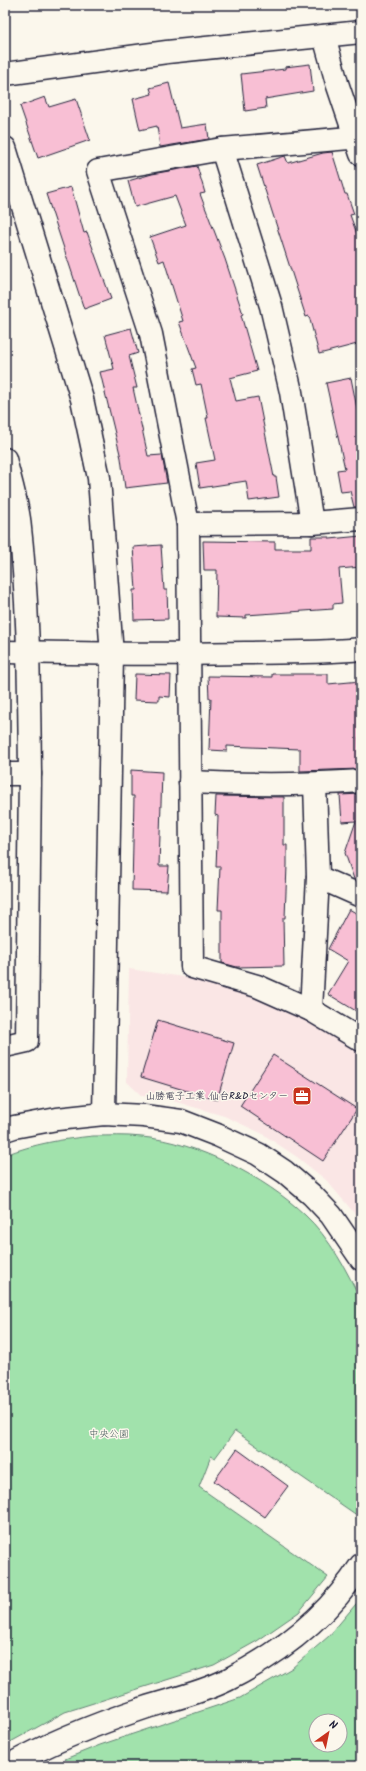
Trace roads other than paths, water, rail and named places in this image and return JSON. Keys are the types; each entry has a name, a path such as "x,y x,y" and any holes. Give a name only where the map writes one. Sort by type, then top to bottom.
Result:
{"street":[{"path":"5,74 167,52 361,32"},
{"path":"324,36 336,83 359,143 222,149 98,171 151,334 188,524 192,967 257,986 311,1010 361,1040"},
{"path":"5,148 82,399 99,478 112,655 104,1114"},
{"path":"222,149 271,306 291,392 312,523"},
{"path":"5,459 28,652 30,774 27,1041 5,1046"},
{"path":"188,524 312,523 361,519"},
{"path":"5,652 112,655 332,652 361,649"},
{"path":"5,774 30,774"},
{"path":"190,782 248,785 315,784 361,781"},
{"path":"311,1010 318,877 315,784"},
{"path":"318,877 361,896"},
{"path":"5,1130 57,1119 104,1114 144,1116 181,1122 217,1135 258,1154 285,1172 312,1195 331,1215 361,1259"},
{"path":"8,1766 40,1748 66,1736 226,1680 255,1664 287,1645 317,1619 341,1594 361,1565"}],"place":[{"name":"山勝電子工業 仙台R&Dセンター","path":"302,1096"}],"park label":[{"name":"中央公園","path":"109,1434"}]}
